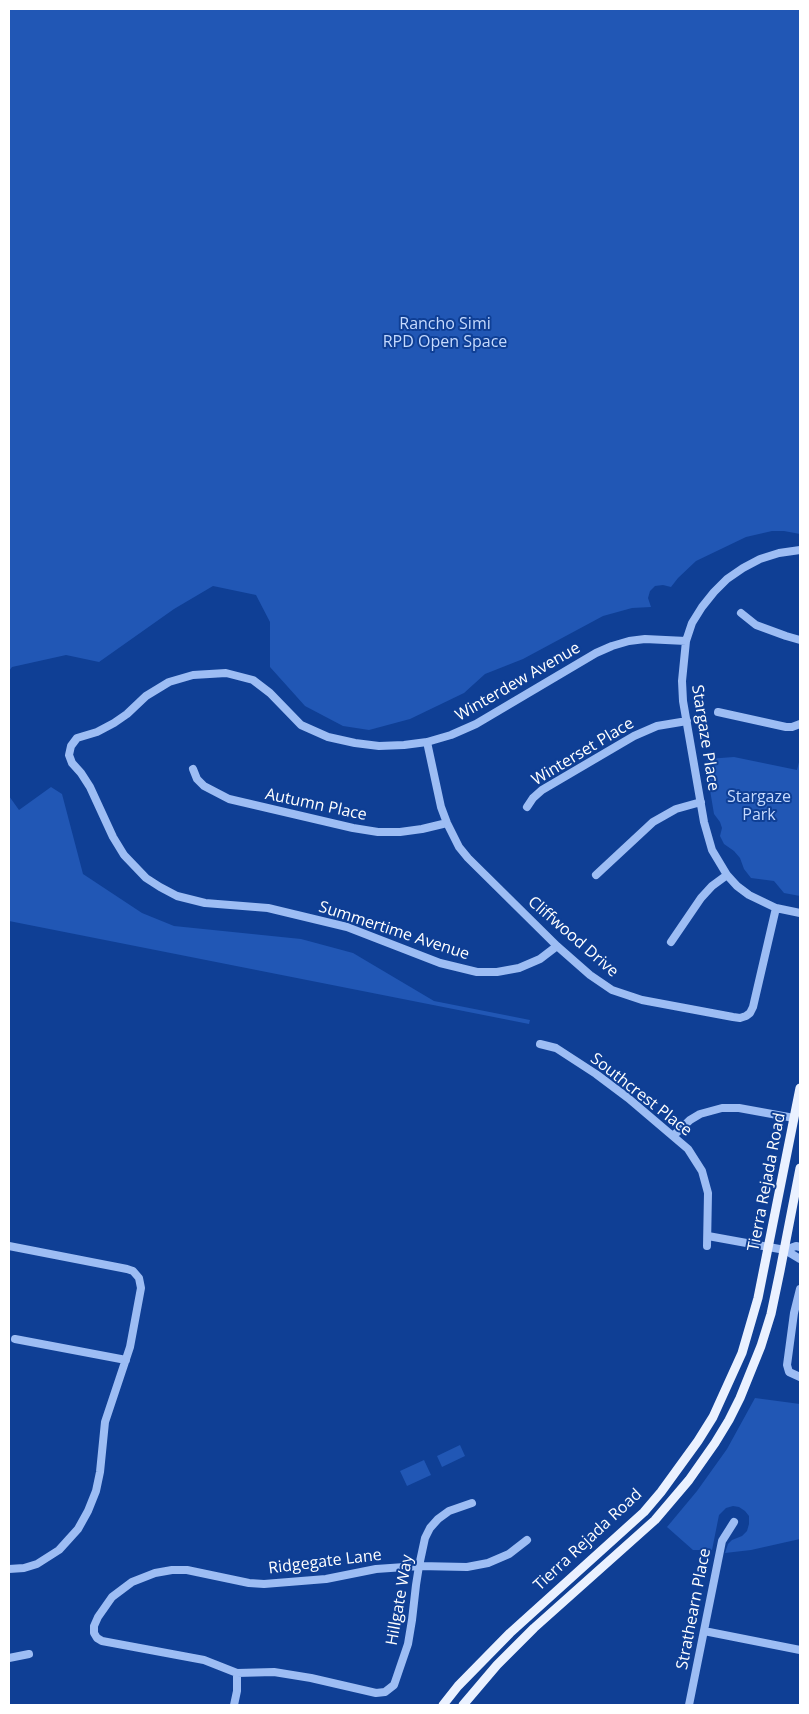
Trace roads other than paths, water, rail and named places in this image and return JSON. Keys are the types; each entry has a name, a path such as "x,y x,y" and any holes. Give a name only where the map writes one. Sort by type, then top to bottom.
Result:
{"main road":[{"name":"Tierra Rejada Road","path":"444,1705 458,1686 510,1633 644,1512 661,1492 698,1440 726,1390 742,1353 758,1298 770,1247 800,1088"},
{"name":"Tierra Rejada Road","path":"463,1705 497,1665 528,1634 655,1520 694,1473 729,1420 751,1374 771,1314 800,1168"}],"street":[{"name":"Stargaze Place","path":"800,550 778,553 760,559 728,578 702,607 692,624 682,661 682,681 687,721 700,802 707,837 712,850 727,875 749,895 776,908 800,913"},
{"path":"741,613 756,625 800,640"},
{"name":"Winterdew Avenue","path":"102,729 127,714 146,696 169,682 193,675 226,673 253,680 270,693 301,724 328,737 355,744 379,746 427,742 476,724 596,653 612,646 645,639 686,641"},
{"path":"718,712 792,727 800,724"},
{"name":"Winterset Place","path":"528,807 533,798 542,790 634,736 657,726 687,721"},
{"name":"Summertime Avenue","path":"102,729 83,735 73,741 69,755 72,763 90,787 113,837 124,855 141,873 160,887 191,900 205,903 268,908 347,927 440,963 477,972 497,972 519,968 540,959 557,946"},
{"name":"Cliffwood Drive","path":"427,742 446,823 468,858 557,946 600,984 625,996 740,1018 750,1013 776,908"},
{"name":"Autumn Place","path":"194,769 198,779 204,786 229,799 353,828 378,832 400,832 446,823"},
{"path":"596,875 653,822 676,809 700,802"},
{"path":"671,942 701,898 712,886 727,875"},
{"name":"Southcrest Place","path":"540,1044 556,1048 596,1074 628,1098 688,1150 696,1160 706,1182 709,1206 706,1246"},
{"path":"673,1136 681,1127 700,1114 722,1108 739,1108 794,1118"},
{"path":"708,1236 785,1250 800,1259"},
{"path":"9,1246 126,1269 133,1271 140,1281 140,1296 126,1360 105,1422 100,1472 96,1491 88,1511 78,1529 59,1550 37,1564 24,1568 9,1569"},
{"path":"785,1250 796,1246 800,1247"},
{"path":"800,1289 794,1313 787,1366 789,1372 800,1377"},
{"path":"16,1339 126,1360"},
{"name":"Hillgate Way","path":"237,1673 274,1672 376,1693 385,1692 394,1685 408,1644 424,1538 438,1519 449,1511 472,1503"},
{"name":"Strathearn Place","path":"689,1705 722,1541 734,1522"},
{"name":"Ridgegate Lane","path":"237,1673 204,1660 102,1641 95,1635 94,1626 112,1597 132,1582 155,1573 187,1570 264,1584 326,1579 376,1569 419,1566 467,1567 509,1554 527,1540"},
{"path":"704,1631 800,1650"},
{"path":"9,1658 29,1654"},
{"path":"234,1705 237,1673"}],"park label":[{"name":"Rancho Simi RPD Open Space","path":"445,333"},
{"name":"Stargaze Park","path":"759,806"}]}
